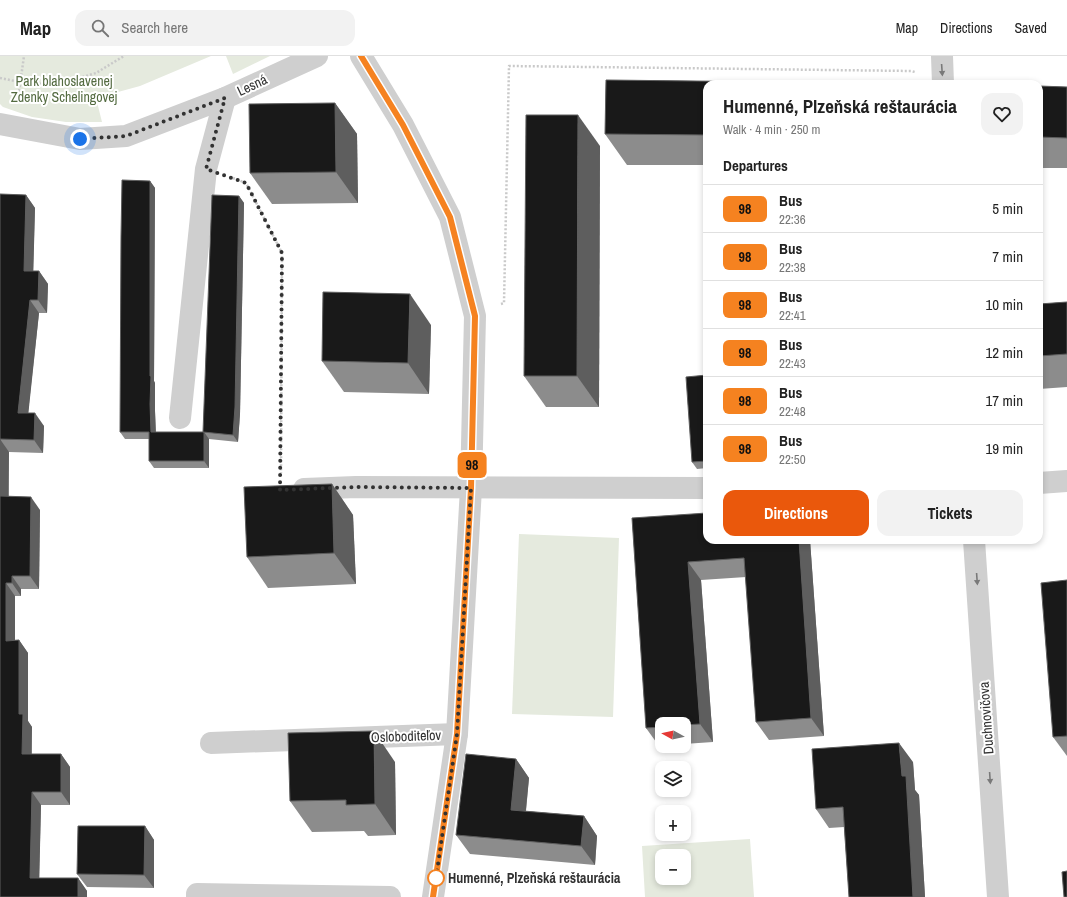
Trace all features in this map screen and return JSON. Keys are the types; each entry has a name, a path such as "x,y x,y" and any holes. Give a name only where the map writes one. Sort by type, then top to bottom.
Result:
{"street":[{"name":"Lesná","path":"7,126 80,139 126,136 225,98 317,56"},
{"name":"Osloboditeľov","path":"361,56 403,125 450,217 475,316 471,488 457,734 433,897"},
{"path":"942,56 943,80"},
{"path":"180,418 206,169 225,98"},
{"path":"1043,483 1067,481"},
{"path":"280,490 356,487 703,488"},
{"name":"Duchnovičova","path":"974,544 998,897"},
{"name":"Osloboditeľov","path":"211,743 457,734"},
{"path":"197,897 197,894 390,897"}],"path":[{"path":"7,126 20,82 24,56"},
{"path":"0,78 20,82 56,85 96,73 124,56"},
{"path":"475,316 504,303 509,66 911,71"},
{"path":"206,169 246,183 282,253 280,490"}],"green space":[{"name":"Park blahoslavenej Zdenky Schelingovej","path":"0,56 211,56 140,86 96,98 102,122 66,122 32,117 3,107 0,104"},
{"path":"226,56 270,56 233,74"},
{"path":"519,534 619,538 613,717 512,714"},
{"path":"750,839 754,897 645,897 642,846"}],"building":[{"path":"606,80 703,81 703,135 605,134"},
{"path":"1043,86 1067,87 1067,138 1043,137"},
{"path":"335,103 336,172 250,173 249,104"},
{"path":"526,115 578,115 577,376 524,376"},
{"path":"122,180 150,181 151,432 204,432 204,461 149,461 149,432 120,432"},
{"path":"0,194 26,195 24,271 39,271 38,300 30,300 18,413 35,413 34,440 0,439"},
{"path":"212,195 239,196 235,407 233,435 203,432"},
{"path":"323,292 410,294 408,363 322,361"},
{"path":"1067,302 1067,354 1043,356 1043,304"},
{"path":"703,375 703,461 692,462 686,377"},
{"path":"332,484 334,553 247,557 244,487"},
{"path":"0,496 31,497 30,576 12,576 12,583 6,583 6,641 19,640 19,714 23,714 22,754 61,754 61,792 32,792 30,878 78,878 78,897 0,897"},
{"path":"703,513 703,544 799,544 811,718 756,722 744,558 688,562 700,724 691,725 691,717 655,717 655,727 646,728 632,518"},
{"path":"1067,580 1067,736 1053,737 1041,583"},
{"path":"374,731 375,804 346,805 346,800 290,801 288,733"},
{"path":"899,743 902,776 906,776 913,897 849,897 843,807 816,809 812,749"},
{"path":"466,754 516,759 511,810 584,816 581,846 456,835"},
{"path":"78,826 145,826 144,875 77,874"},
{"path":"1067,871 1067,897 1064,897 1062,872"}],"bus line":[{"name":"98","path":"361,56 403,125 450,217 475,316 471,488 457,734 433,897"}],"place":[{"name":"Humenné, Plzeňská reštaurácia","path":"436,878"}],"route":[{"path":"80,139 126,136 225,98 206,169 246,183 282,253 280,490 356,487 471,488 457,734 436,878"}]}
